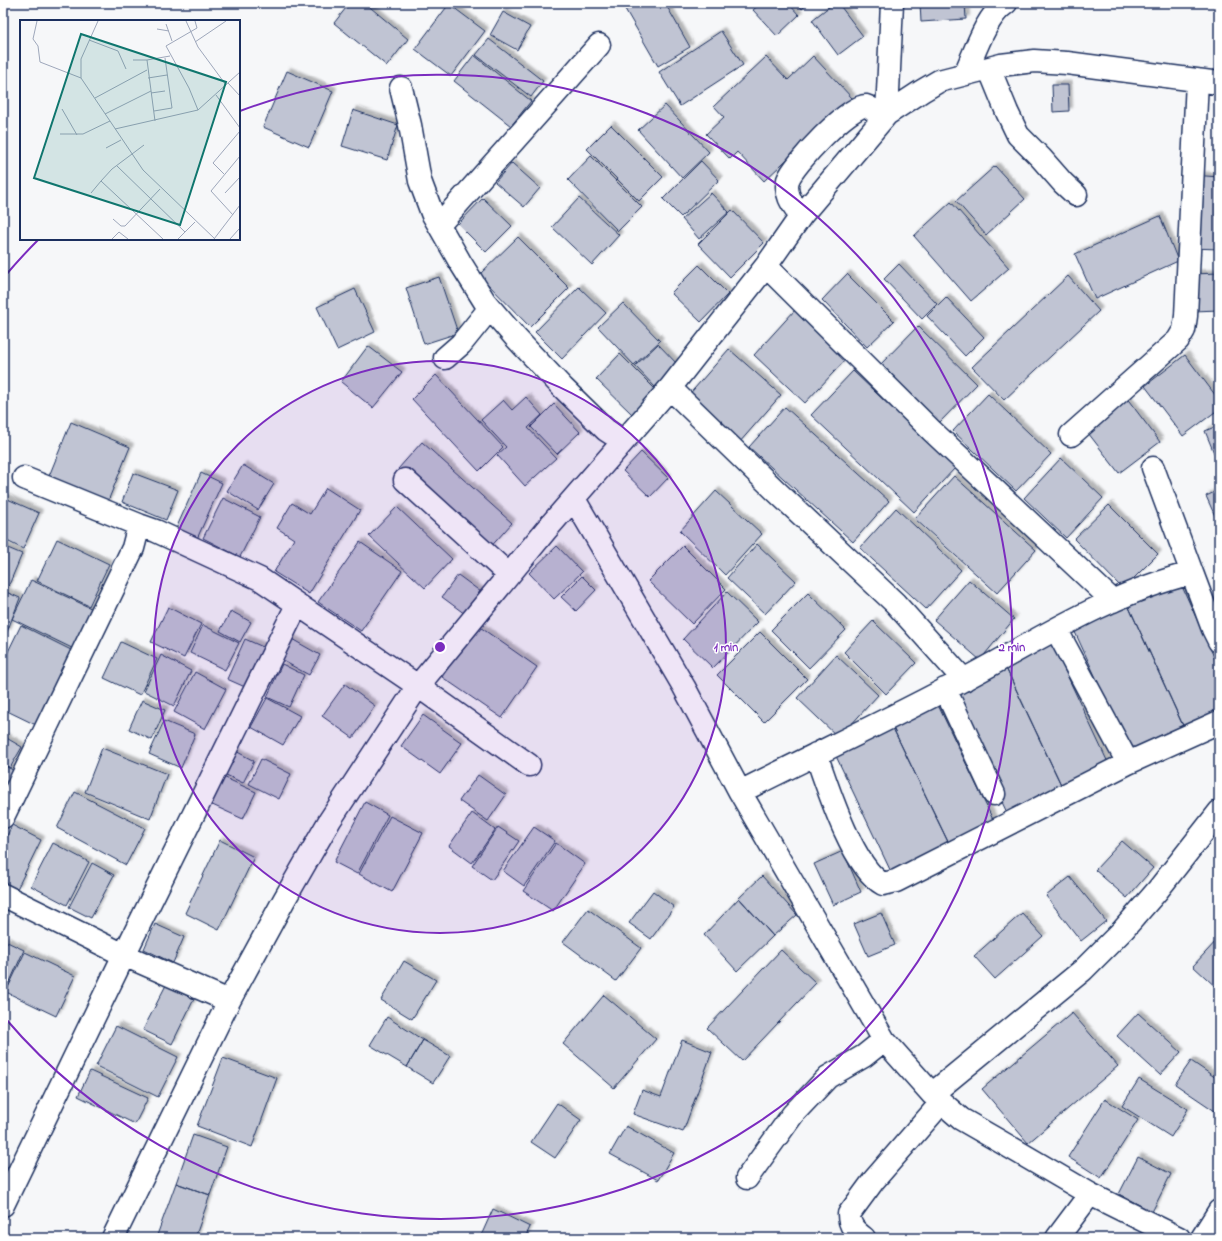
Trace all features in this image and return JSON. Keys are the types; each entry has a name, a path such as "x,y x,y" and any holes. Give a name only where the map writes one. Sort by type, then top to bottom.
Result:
{"street":[{"path":"885,116 892,3"},
{"path":"966,74 986,27 999,8 1006,3"},
{"path":"439,224 599,45"},
{"path":"113,1238 229,1001 284,900 330,820 418,686 546,530 670,388 766,266 801,216 885,116 922,90 939,81 1001,64 1034,61 1067,63 1219,83"},
{"path":"989,68 1018,136 1076,195"},
{"path":"1071,435 1178,340 1184,330 1186,316 1197,80"},
{"path":"401,88 410,125 420,181 432,213 460,262 490,308 515,338 606,430 623,441"},
{"path":"801,216 792,204 787,193 788,180 795,168 845,116 856,108 865,106 885,116"},
{"path":"766,266 932,431 1113,600"},
{"path":"444,358 461,344 490,308"},
{"path":"670,388 776,491 895,603 955,684 994,794"},
{"path":"1153,468 1208,616 1219,640"},
{"path":"24,478 156,531 260,579 418,686 529,765"},
{"path":"405,480 510,575"},
{"path":"574,499 684,687 740,792 884,1040 937,1098 961,1119 1090,1194 1179,1238"},
{"path":"3,817 133,548 139,525"},
{"path":"740,792 955,684 1113,600 1192,573"},
{"path":"3,1205 124,955 297,605"},
{"path":"1056,629 1128,763"},
{"path":"816,754 834,806 850,840 873,877 883,884 896,881 1128,763 1219,722"},
{"path":"864,1238 852,1228 849,1221 849,1214 937,1098 1083,970 1123,930 1157,891 1219,812"},
{"path":"3,895 124,955 229,1001"},
{"path":"747,1178 793,1114 828,1077 864,1056 884,1040"},
{"path":"1057,1238 1090,1194"},
{"path":"1202,1238 1219,1211"}],"building":[{"path":"350,3 365,3 408,39 387,66 334,23"},
{"path":"635,3 665,3 690,47 658,66 625,9"},
{"path":"761,3 788,3 799,15 777,36 753,10"},
{"path":"797,3 809,3 802,9"},
{"path":"834,3 838,3 863,36 838,55 812,20"},
{"path":"920,3 965,3 966,19 921,22"},
{"path":"449,4 485,31 451,76 415,49"},
{"path":"503,12 530,27 517,50 490,35"},
{"path":"721,31 743,65 680,106 659,72"},
{"path":"489,39 543,81 531,97 476,55"},
{"path":"474,55 531,101 511,126 454,81"},
{"path":"813,56 852,98 764,181 737,152 730,159 706,134 724,117 714,106 766,57 788,80"},
{"path":"287,71 333,91 309,147 263,127"},
{"path":"1052,85 1068,85 1069,111 1053,112"},
{"path":"665,105 709,152 682,178 638,130"},
{"path":"353,110 398,125 387,160 342,146"},
{"path":"611,125 663,177 639,201 587,149"},
{"path":"591,156 642,207 618,231 568,180"},
{"path":"701,161 719,180 681,217 663,199"},
{"path":"512,163 540,188 524,207 495,182"},
{"path":"995,166 1025,199 986,235 956,201"},
{"path":"1193,175 1219,177 1219,249 1191,248"},
{"path":"711,193 729,212 699,239 682,219"},
{"path":"483,198 512,226 486,252 458,224"},
{"path":"579,198 619,235 592,265 552,227"},
{"path":"951,202 1009,268 971,301 914,236"},
{"path":"732,210 764,243 730,277 698,244"},
{"path":"1160,216 1178,261 1095,299 1075,254"},
{"path":"518,237 569,288 530,327 479,275"},
{"path":"899,264 937,304 922,319 884,279"},
{"path":"699,265 728,294 701,322 671,293"},
{"path":"1219,273 1219,310 1194,311 1192,274"},
{"path":"847,274 894,321 867,347 822,300"},
{"path":"1068,276 1099,311 1004,400 972,367"},
{"path":"439,277 458,333 424,344 406,288"},
{"path":"579,287 606,313 562,359 535,332"},
{"path":"355,289 375,332 337,350 317,307"},
{"path":"946,297 984,337 965,356 927,316"},
{"path":"623,303 660,341 634,365 598,327"},
{"path":"795,310 847,358 805,403 754,355"},
{"path":"918,326 977,384 938,424 879,366"},
{"path":"658,344 679,366 656,388 635,366"},
{"path":"368,346 402,372 373,408 341,382"},
{"path":"729,349 781,395 739,443 687,397"},
{"path":"620,354 657,391 633,415 596,379"},
{"path":"1185,355 1219,400 1219,409 1183,436 1145,386"},
{"path":"853,371 955,468 914,512 811,415"},
{"path":"436,375 503,447 479,471 412,399"},
{"path":"988,394 1051,454 1016,491 953,431"},
{"path":"526,397 542,415 528,428 556,458 525,486 497,455 506,447 481,420 503,400 512,410"},
{"path":"1126,397 1160,442 1119,473 1085,429"},
{"path":"554,404 580,432 557,454 531,427"},
{"path":"785,407 889,501 853,542 749,447"},
{"path":"71,422 130,447 106,506 47,481"},
{"path":"1219,425 1219,465 1205,431"},
{"path":"422,442 512,523 488,550 398,469"},
{"path":"641,452 668,478 650,497 623,471"},
{"path":"1061,458 1103,498 1066,538 1024,498"},
{"path":"243,465 274,484 258,510 227,491"},
{"path":"133,473 178,490 166,520 122,502"},
{"path":"201,473 222,483 196,541 175,531"},
{"path":"954,476 1036,550 997,593 915,519"},
{"path":"326,488 360,510 309,594 274,572 294,539 277,528 292,503 310,514"},
{"path":"1219,490 1219,525 1206,496"},
{"path":"716,491 762,534 725,575 680,531"},
{"path":"3,497 39,513 23,549 3,539"},
{"path":"223,498 260,517 240,557 203,538"},
{"path":"1109,505 1158,554 1123,589 1074,539"},
{"path":"397,507 452,559 425,588 369,536"},
{"path":"896,508 961,570 926,609 860,548"},
{"path":"57,539 109,564 89,606 37,581"},
{"path":"360,542 402,571 361,631 318,602"},
{"path":"757,544 796,581 765,614 727,578"},
{"path":"3,546 22,554 6,592 20,598 7,632 3,631"},
{"path":"557,546 582,572 554,599 529,573"},
{"path":"683,546 726,589 692,624 648,581"},
{"path":"458,575 481,592 465,614 442,597"},
{"path":"582,576 596,590 576,611 561,597"},
{"path":"31,580 95,610 76,650 12,619"},
{"path":"969,580 1014,619 980,660 934,620"},
{"path":"1180,582 1219,668 1219,714 1185,730 1128,605"},
{"path":"727,592 758,622 713,668 683,639"},
{"path":"808,593 846,630 809,668 771,630"},
{"path":"1128,605 1185,730 1131,754 1074,630"},
{"path":"168,607 201,624 184,658 151,642"},
{"path":"231,611 251,622 240,642 220,631"},
{"path":"873,621 916,663 886,694 844,652"},
{"path":"21,625 73,651 36,725 3,709 3,662"},
{"path":"203,625 239,643 225,670 190,653"},
{"path":"477,625 537,667 502,718 442,677"},
{"path":"760,632 807,679 764,722 717,675"},
{"path":"290,638 320,655 309,675 278,658"},
{"path":"245,639 263,647 245,687 227,679"},
{"path":"121,642 157,659 140,695 104,678"},
{"path":"1052,643 1111,769 1064,791 1005,666"},
{"path":"161,655 191,671 174,706 144,691"},
{"path":"836,655 878,695 839,738 797,698"},
{"path":"282,664 304,675 289,707 267,697"},
{"path":"1005,666 1064,791 1009,817 950,691"},
{"path":"195,672 226,689 205,729 174,712"},
{"path":"345,684 375,706 353,738 322,716"},
{"path":"267,698 300,716 283,745 251,727"},
{"path":"142,700 165,710 152,740 129,729"},
{"path":"938,705 996,826 951,848 892,726"},
{"path":"423,715 462,743 440,774 401,746"},
{"path":"164,721 195,734 181,768 149,754"},
{"path":"892,726 951,848 893,876 835,754"},
{"path":"3,736 22,747 10,768 3,764"},
{"path":"102,748 167,774 150,819 85,792"},
{"path":"232,749 254,761 243,783 220,772"},
{"path":"261,759 291,774 279,799 249,784"},
{"path":"3,765 15,771 3,792"},
{"path":"478,775 506,795 488,821 459,801"},
{"path":"221,776 256,792 243,819 208,803"},
{"path":"75,792 145,828 126,865 57,828"},
{"path":"365,802 388,815 357,874 334,862"},
{"path":"472,813 495,830 472,863 449,846"},
{"path":"390,816 423,833 392,892 359,874"},
{"path":"12,825 41,840 17,889 3,882 3,844"},
{"path":"498,827 519,841 492,880 472,866"},
{"path":"534,827 555,841 524,886 503,871"},
{"path":"220,840 254,857 219,930 185,913"},
{"path":"1122,841 1153,868 1127,898 1095,870"},
{"path":"53,843 89,862 67,905 31,886"},
{"path":"556,843 585,864 553,911 523,891"},
{"path":"843,851 861,892 833,905 814,864"},
{"path":"92,863 114,875 91,918 69,907"},
{"path":"762,876 797,915 773,936 739,898"},
{"path":"1070,877 1106,921 1081,941 1046,896"},
{"path":"653,891 674,907 651,939 629,923"},
{"path":"739,898 773,936 737,971 704,935"},
{"path":"588,909 641,948 616,981 563,942"},
{"path":"881,913 895,945 868,956 854,924"},
{"path":"1022,913 1043,936 995,979 974,956"},
{"path":"155,924 184,937 173,963 144,949"},
{"path":"1218,939 1219,940 1219,990 1193,966"},
{"path":"3,940 24,950 4,995 3,994"},
{"path":"781,950 816,983 742,1061 707,1028"},
{"path":"25,952 75,976 56,1016 6,992"},
{"path":"404,961 436,980 412,1019 381,1000"},
{"path":"166,985 194,999 172,1044 143,1030"},
{"path":"604,995 656,1039 614,1088 563,1044"},
{"path":"1072,1013 1118,1066 1028,1143 982,1089"},
{"path":"1138,1013 1181,1052 1160,1075 1117,1036"},
{"path":"387,1017 423,1040 407,1067 370,1045"},
{"path":"116,1026 178,1057 158,1097 96,1066"},
{"path":"423,1040 450,1056 433,1083 407,1067"},
{"path":"682,1040 712,1052 683,1132 633,1114 642,1090 661,1097"},
{"path":"223,1058 277,1078 252,1147 197,1126"},
{"path":"1191,1061 1219,1080 1219,1106 1215,1111 1175,1084"},
{"path":"90,1071 148,1098 135,1124 78,1096"},
{"path":"1139,1079 1188,1109 1171,1137 1122,1106"},
{"path":"1105,1099 1138,1120 1101,1178 1068,1157"},
{"path":"557,1103 581,1120 555,1158 531,1142"},
{"path":"626,1126 674,1153 658,1180 610,1154"},
{"path":"193,1135 227,1147 210,1195 176,1183"},
{"path":"1138,1157 1171,1174 1152,1212 1119,1194"},
{"path":"176,1183 210,1195 195,1238 156,1238"},
{"path":"493,1209 530,1227 525,1238 480,1238"}]}
